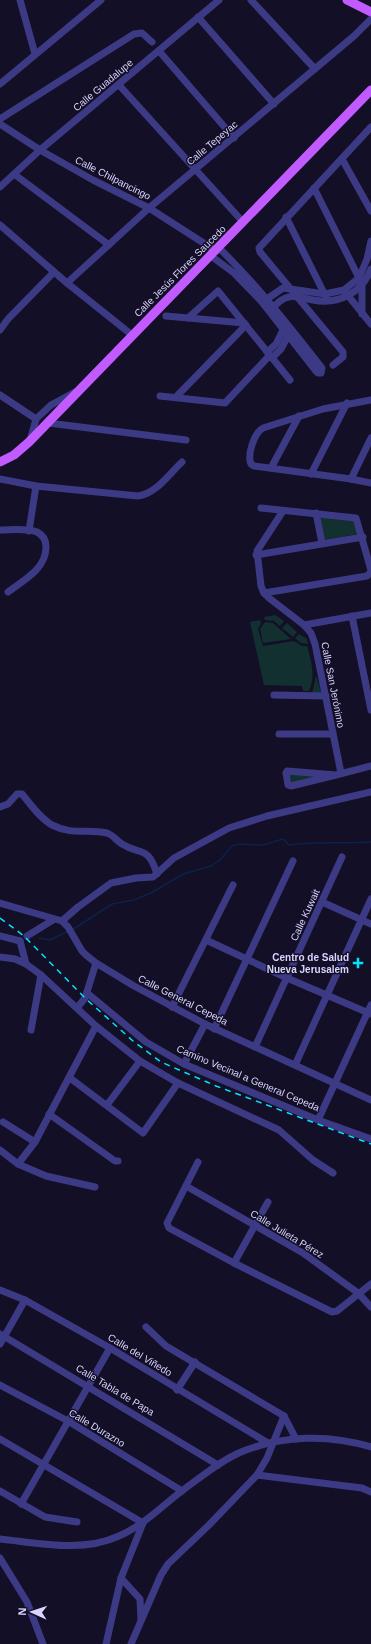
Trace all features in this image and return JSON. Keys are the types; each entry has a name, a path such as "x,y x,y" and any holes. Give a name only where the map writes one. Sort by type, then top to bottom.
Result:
{"main road":[{"path":"347,0 371,12"},
{"name":"Calle Jesús Flores Saucedo","path":"0,462 14,455 48,423 371,90"}],"street":[{"path":"20,0 35,54"},
{"path":"0,84 101,0"},
{"name":"Calle Guadalupe","path":"0,186 40,150 219,0"},
{"path":"251,0 315,69"},
{"path":"198,17 274,104"},
{"name":"Calle Tepeyac","path":"67,283 149,208 354,36 371,19"},
{"path":"0,119 134,34 142,33 152,42"},
{"path":"159,51 234,138"},
{"path":"119,85 243,222"},
{"name":"Calle Chilpancingo","path":"0,124 40,150 93,180 149,208 215,251"},
{"path":"333,365 343,357 343,352 259,250 286,217 371,127"},
{"path":"342,159 371,211"},
{"path":"14,174 109,245"},
{"path":"314,188 359,278 362,286 362,314"},
{"path":"286,217 325,294 326,302"},
{"path":"0,225 67,283 132,335"},
{"path":"265,300 283,288 325,294 345,293 359,278 367,259 371,241"},
{"path":"215,251 234,272 265,300"},
{"path":"215,251 265,300 316,371 321,373 322,368 290,333"},
{"path":"272,309 281,300 290,296 326,302 362,286 371,269"},
{"path":"0,330 8,319 54,272"},
{"path":"188,318 218,292 290,380"},
{"path":"345,293 371,324"},
{"path":"166,316 245,324"},
{"path":"176,398 245,324"},
{"path":"160,396 227,403 270,355 285,326"},
{"path":"270,355 281,349 290,333"},
{"path":"29,442 36,419 51,405 81,389"},
{"path":"0,395 36,419"},
{"path":"371,400 347,403 299,416 263,428 256,434 250,462 254,466 371,483"},
{"path":"311,474 347,403"},
{"path":"271,468 299,416"},
{"path":"48,423 186,440"},
{"path":"351,479 371,438"},
{"path":"0,479 36,486 138,496 152,492 182,462"},
{"path":"29,530 36,486"},
{"path":"260,508 356,518 363,537 370,573 264,592 261,586 256,555 259,546 283,511"},
{"path":"316,513 322,543"},
{"path":"0,530 29,530 36,532 45,538 46,544 44,559 35,572 8,592"},
{"path":"256,555 363,537"},
{"name":"Calle San Jerónimo","path":"264,592 269,598 304,625 311,633 316,644 339,774"},
{"path":"304,625 371,613"},
{"path":"352,616 371,710"},
{"path":"274,695 326,696"},
{"path":"279,734 333,734"},
{"path":"339,774 287,771 286,773 288,785 290,786 339,774 371,766"},
{"path":"62,922 78,906 111,883 150,877 157,874 174,858 229,828 267,816 371,792"},
{"path":"0,807 8,804 17,794 22,794 36,811 52,825 73,832 106,833 122,844 142,851 151,859 157,874"},
{"name":"Calle Kuwait","path":"255,1047 342,857"},
{"path":"214,1029 293,861"},
{"path":"172,1008 233,885"},
{"path":"295,1065 371,899"},
{"path":"322,902 371,924"},
{"name":"Calle General Cepeda","path":"0,903 62,922 68,926 82,950 96,963 172,1008 214,1029 371,1100"},
{"path":"0,936 24,938 53,920"},
{"path":"24,938 26,964"},
{"path":"206,940 287,978 369,1013"},
{"path":"0,960 13,958 26,964 41,975 96,1026 140,1061 178,1083 284,1133 313,1160 334,1173"},
{"path":"77,1008 87,993 96,963"},
{"path":"31,1030 41,975"},
{"name":"Camino Vecinal a General Cepeda","path":"87,993 146,1042 184,1064 318,1120 371,1139"},
{"path":"318,1120 369,1013 371,1005"},
{"path":"184,1064 205,1024"},
{"path":"18,1164 34,1142 70,1078 96,1026"},
{"path":"107,1105 140,1061"},
{"path":"70,1078 143,1132 178,1083"},
{"path":"49,1114 115,1161 118,1161"},
{"path":"3,1122 34,1142"},
{"path":"0,1150 18,1164 46,1176 96,1187"},
{"path":"198,1162 167,1223 169,1228 234,1263 332,1312 337,1311 371,1284"},
{"name":"Calle Julieta Pérez","path":"186,1186 303,1253 358,1293 371,1307"},
{"path":"234,1263 268,1202"},
{"name":"Calle del Viñedo","path":"0,1290 25,1300 110,1348 177,1390 271,1443"},
{"path":"0,1344 2,1335 25,1300"},
{"path":"146,1327 166,1346 284,1416 296,1439"},
{"name":"Calle Tabla de Papa","path":"2,1335 218,1465"},
{"path":"21,1504 110,1348"},
{"path":"177,1390 195,1362"},
{"name":"Calle Durazno","path":"0,1385 68,1421 182,1491"},
{"path":"131,1644 161,1575 168,1564 209,1525 257,1475 284,1416"},
{"path":"0,1539 60,1545 91,1544 120,1536 143,1523 182,1491 218,1465 240,1452 271,1443 296,1439 321,1438 350,1440 371,1447"},
{"path":"0,1439 143,1523"},
{"path":"257,1475 362,1488 371,1492"},
{"path":"0,1491 47,1518 77,1522"},
{"path":"106,1644 122,1578 143,1523"},
{"path":"0,1558 27,1602 43,1644"},
{"path":"122,1578 140,1599 141,1622"}],"green space":[{"path":"319,517 354,519 358,534 324,540"},
{"path":"275,615 284,621 280,626 274,621 265,620 264,617"},
{"path":"260,620 261,624 258,629 263,646 294,641 302,646 307,646 312,674 309,691 303,691 302,686 264,685 250,622"},
{"path":"265,622 273,623 291,639 263,643 260,629"},
{"path":"287,623 297,632 293,637 282,628"},
{"path":"299,634 307,639 308,644 301,643 295,638"},
{"path":"316,675 322,695 312,694"},
{"path":"288,773 334,775 292,785"}],"waterway":[{"path":"72,930 112,904 134,900 151,893 183,874 211,866 220,860 232,846 239,844 263,845 283,839 289,845 309,843 371,842"},
{"path":"39,938 50,940 68,931"}],"railway":[{"path":"0,918 24,936 85,998 133,1041 161,1062 216,1086 371,1144"}],"place":[{"name":"Centro de Salud Nueva Jerusalem","path":"358,963"}]}
